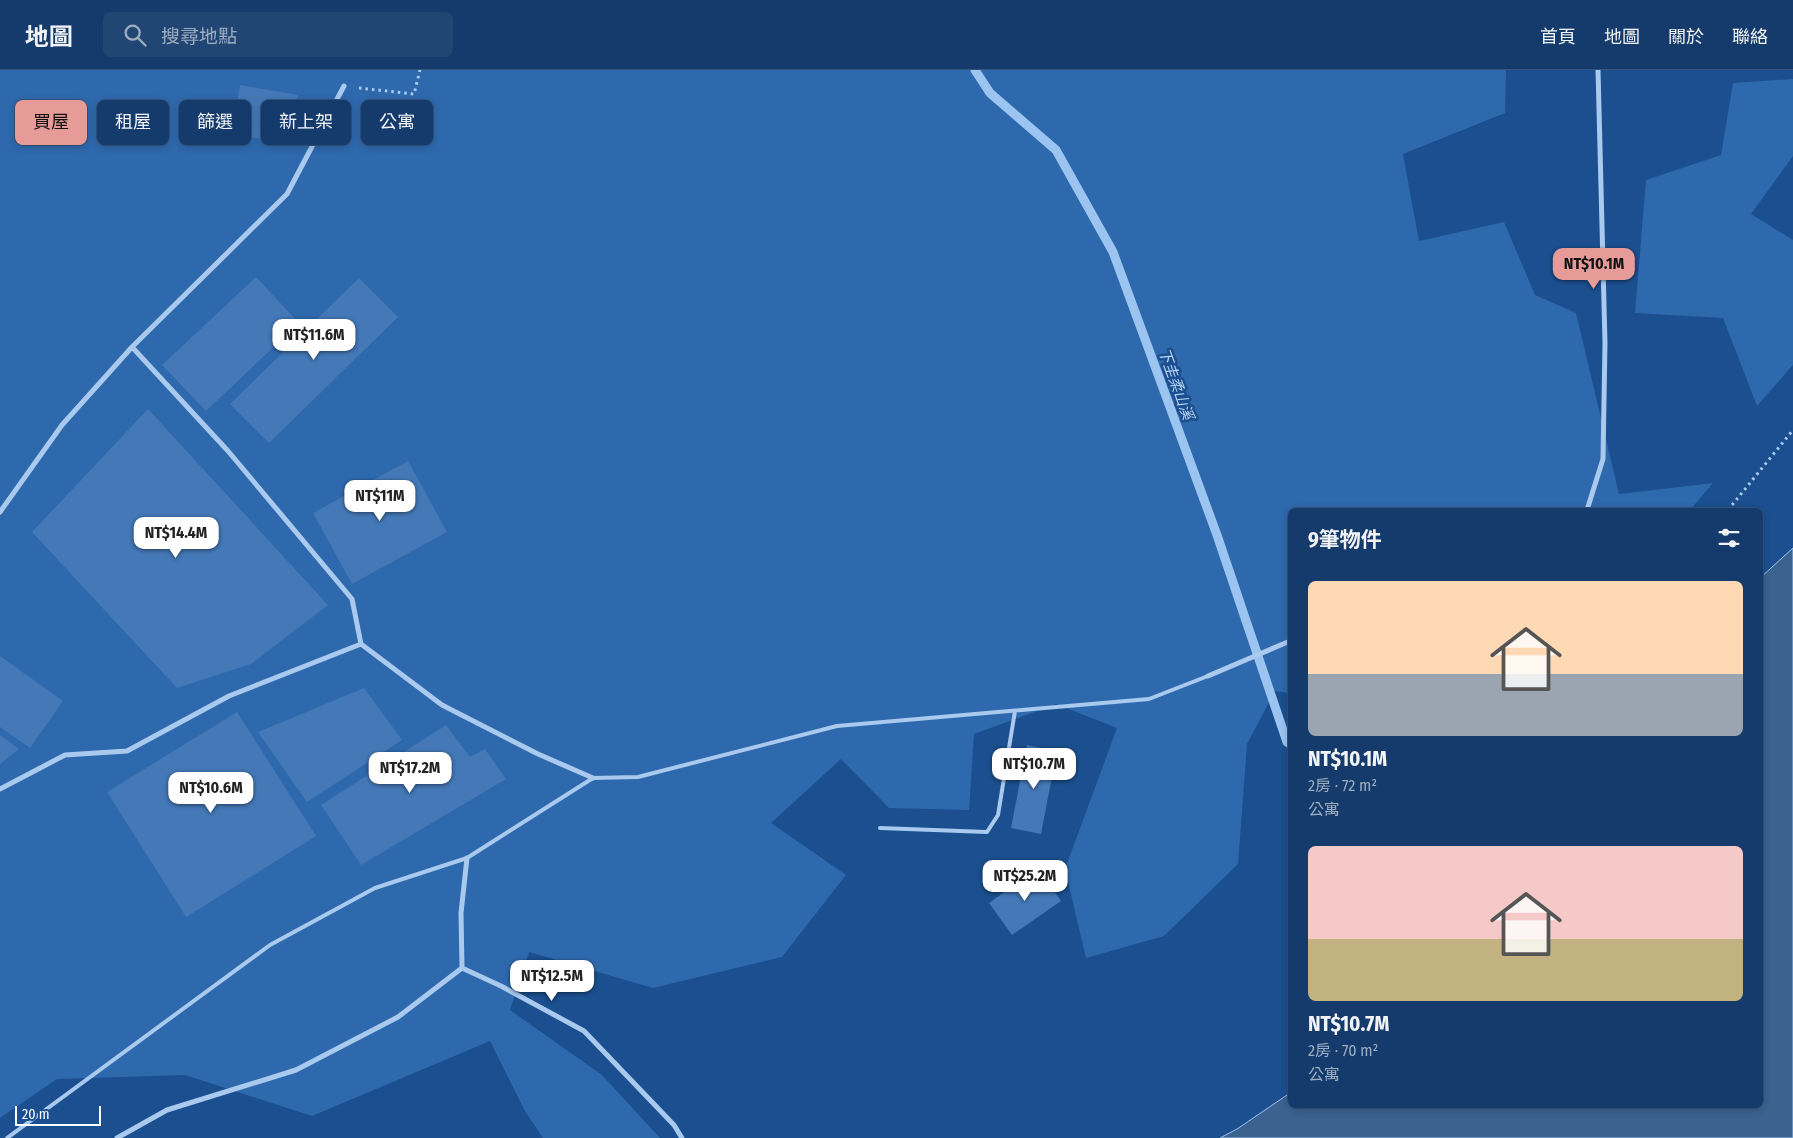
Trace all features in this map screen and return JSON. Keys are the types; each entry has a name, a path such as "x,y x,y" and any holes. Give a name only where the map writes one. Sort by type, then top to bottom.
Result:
{"street":[{"path":"1588,508 1603,459 1605,343 1598,70"},
{"path":"0,512 62,425 132,347 287,194 344,86"},
{"path":"132,347 228,451 352,599 362,644 442,705 538,754 593,778"},
{"path":"1208,676 1288,642"},
{"path":"0,789 65,755 127,751 229,696 362,644"},
{"path":"462,968 461,914 466,858"},
{"path":"117,1138 167,1110 296,1070 398,1017 462,968"},
{"path":"462,968 502,986 584,1031 674,1125 682,1138"}],"lane":[{"path":"7,1138 270,945 376,888 466,858 593,778 638,777 837,726 1149,699 1208,676"},
{"path":"880,828 988,832 998,815 1016,711"}],"path":[{"path":"344,86 414,94 420,70"},
{"path":"1730,508 1793,430"}],"shaded area":[{"path":"0,70 1506,70 1505,113 1403,154 1419,241 1504,222 1535,295 1576,313 1619,494 1713,483 1692,508 1288,508 1288,693 1275,691 1247,744 1238,864 1164,936 1086,958 1065,869 1117,728 1056,704 974,734 969,810 889,808 841,759 771,823 846,875 782,957 653,988 529,952 510,1010 602,1075 660,1138 543,1138 525,1111 490,1041 312,1116 185,1075 57,1079 0,1118"},
{"path":"1793,79 1793,156 1751,214 1793,240 1793,365 1757,406 1723,318 1635,313 1646,180 1721,155 1733,83"},
{"path":"1793,548 1793,1138 1220,1138 1237,1129 1288,1094 1288,1108 1763,1108 1763,575"}],"building":[{"path":"240,85 298,95 297,100 261,100 261,139 251,137 251,100 238,100"},
{"path":"256,277 299,323 206,411 162,365"},
{"path":"359,278 398,317 269,443 230,404"},
{"path":"148,409 328,605 251,664 177,688 32,532"},
{"path":"408,461 447,532 352,584 313,513"},
{"path":"0,656 63,701 30,748 0,727"},
{"path":"364,688 402,740 307,802 258,732"},
{"path":"237,712 316,836 186,917 107,792"},
{"path":"446,725 470,757 485,749 506,779 361,865 321,805"},
{"path":"0,735 19,749 0,764"},
{"path":"1027,745 1057,751 1041,834 1011,828"},
{"path":"1038,868 1061,901 1012,935 989,903"}],"waterway":[{"name":"下圭柔山溪","path":"975,70 990,93 1056,150 1113,252 1217,535 1288,743"}]}
